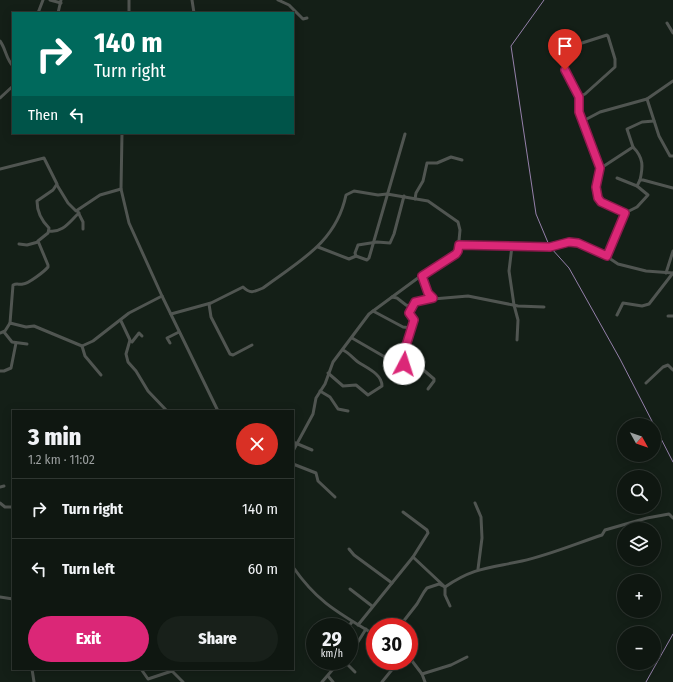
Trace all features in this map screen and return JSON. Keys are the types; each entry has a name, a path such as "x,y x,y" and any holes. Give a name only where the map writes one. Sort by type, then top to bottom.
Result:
{"street":[{"path":"38,12 43,0"},
{"path":"50,0 61,1 58,12"},
{"path":"129,0 129,12"},
{"path":"192,0 194,12"},
{"path":"278,0 289,5 304,19 308,18"},
{"path":"667,23 673,33"},
{"path":"554,49 582,43 607,35 608,36 615,60 615,67 585,94 579,97"},
{"path":"552,39 557,58 579,97 579,112 600,168 596,187 598,198 601,202 625,213"},
{"path":"0,41 6,50 8,60 12,65"},
{"path":"583,120 600,112 647,99 673,81"},
{"path":"0,98 12,87"},
{"path":"647,99 659,136 670,156 673,156"},
{"path":"637,186 644,168 637,151 633,147 627,129 642,122 654,121"},
{"path":"122,134 121,189 129,223 162,296 218,410"},
{"path":"318,247 349,259 356,256 367,260 369,258 405,134"},
{"path":"600,168 633,147"},
{"path":"415,199 416,193 423,181 427,163 437,163 450,157 462,160"},
{"path":"0,169 44,158 57,185 68,203 78,212 83,222 83,229"},
{"path":"607,256 625,213 637,207 648,195 637,186 617,178"},
{"path":"640,180 673,188"},
{"path":"49,231 49,228 41,220 37,208 37,201 53,190 57,185"},
{"path":"49,231 57,232 65,228 78,212 100,194 121,189"},
{"path":"171,314 209,304 243,286 248,291 253,292 263,288 318,247 335,225 346,195 354,191 378,195 387,194 404,196 428,201 458,222 460,230 459,245 456,254 373,311 332,362 325,384 316,398 311,418 295,443 312,450"},
{"path":"356,256 355,253 358,245 373,243 390,244 404,196"},
{"path":"19,244 24,246 38,242 49,231"},
{"path":"27,344 12,342 2,332 10,323 13,285 23,284 33,280 37,275 48,268 38,242"},
{"path":"459,245 550,247 569,242 578,243 607,256 618,264 628,268 673,273 649,304 642,306 623,304 617,315"},
{"path":"512,246 509,271 514,305 518,320 517,340"},
{"path":"666,273 673,251"},
{"path":"422,276 428,293 433,298"},
{"path":"10,323 26,327 34,326 82,346 93,341 129,313 162,296"},
{"path":"392,297 397,298 406,305 413,304 420,300 433,298 468,296 514,305 544,307"},
{"path":"209,304 211,317 230,354 233,355 252,346"},
{"path":"404,364 408,354 407,350 405,349 414,320 409,313 413,304"},
{"path":"373,311 403,327 412,328"},
{"path":"668,316 673,316"},
{"path":"121,320 130,342"},
{"path":"170,343 167,338 180,332"},
{"path":"142,336 139,333 132,342 130,342 126,354 128,362 136,371 148,391 166,410"},
{"path":"352,338 397,364 420,367 432,377 434,381 428,389"},
{"path":"0,370 4,371 11,368 16,343"},
{"path":"82,346 85,356 101,376"},
{"path":"328,373 342,386 356,385 368,395 382,386 382,382 373,371 359,363 343,350"},
{"path":"646,382 663,367 668,365 673,370"},
{"path":"320,391 330,397 338,408 348,411"},
{"path":"294,464 316,473 318,481 335,497"},
{"path":"0,487 4,486"},
{"path":"475,503 481,517 482,538 478,569"},
{"path":"0,504 5,507 12,507"},
{"path":"358,642 366,629 358,625 413,557 428,533 427,530 403,512"},
{"path":"445,587 478,569 523,561 602,535 605,530 647,518 669,514 673,518"},
{"path":"349,549 354,555 392,583"},
{"path":"413,557 445,587 445,595 450,606"},
{"path":"408,563 417,562"},
{"path":"294,568 323,603 346,618"},
{"path":"406,618 428,588 439,584 445,587"},
{"path":"350,590 372,606"},
{"path":"0,597 12,599"},
{"path":"422,674 451,666 467,657"},
{"path":"418,668 425,682"},
{"path":"32,670 34,682"},
{"path":"142,670 146,678 150,680 171,670 183,682"},
{"path":"322,682 333,670"},
{"path":"382,682 392,670"},
{"path":"328,676 333,682"}],"waterway":[{"path":"544,0 511,46 536,214 549,245"},
{"path":"551,248 569,268 620,359 650,418"},
{"path":"661,439 673,462"},
{"path":"646,682 673,634"}],"route":[{"path":"404,364 408,354 407,350 405,349 414,326 414,320 409,313 411,307 415,302 433,298 428,293 422,276 432,268 456,254 460,248 459,245 550,247 569,242 578,243 607,256 625,213 618,208 601,202 598,198 596,187 600,168 594,148 579,112 579,97 565,70"}]}
